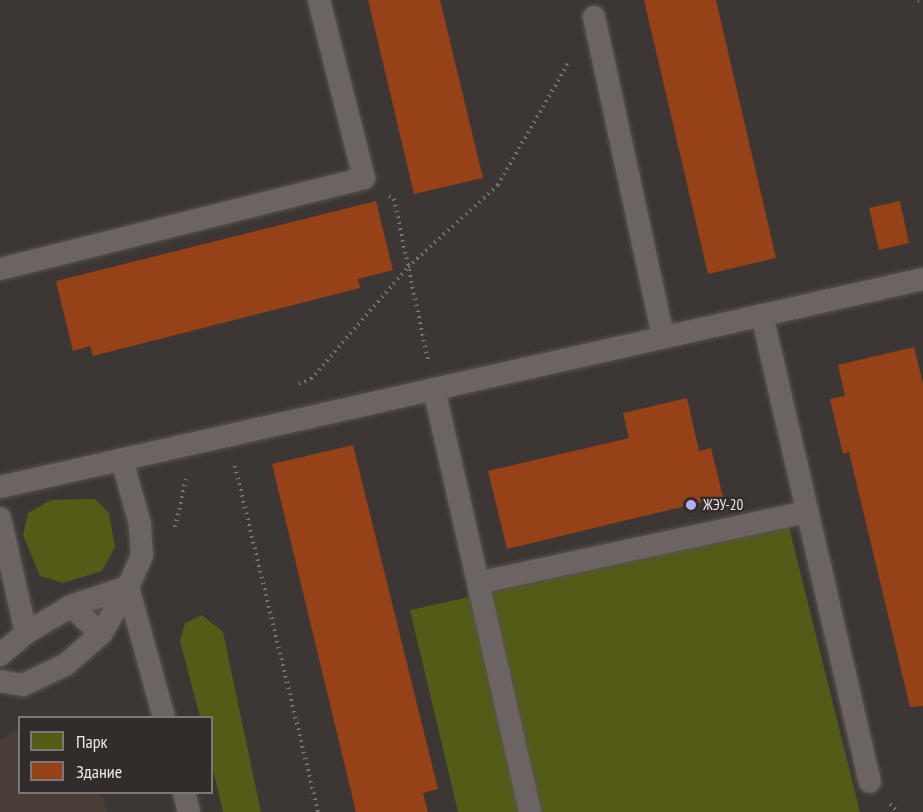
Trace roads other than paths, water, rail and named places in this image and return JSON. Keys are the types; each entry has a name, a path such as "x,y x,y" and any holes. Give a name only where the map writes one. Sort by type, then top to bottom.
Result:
{"lane":[{"path":"0,269 364,178 319,0"},
{"path":"594,17 663,337"},
{"path":"0,487 923,279"},
{"path":"762,315 870,782"},
{"path":"434,389 530,812"},
{"path":"0,681 23,684 65,665 101,634 128,587 142,555 140,524 122,460"},
{"path":"478,583 807,512"},
{"path":"0,518 26,633"},
{"path":"0,655 26,633 71,606 128,587"},
{"path":"128,587 164,716"},
{"path":"71,606 101,634"},
{"path":"184,794 189,812"}],"place":[{"name":"ЖЭУ-20","path":"691,505"}]}
